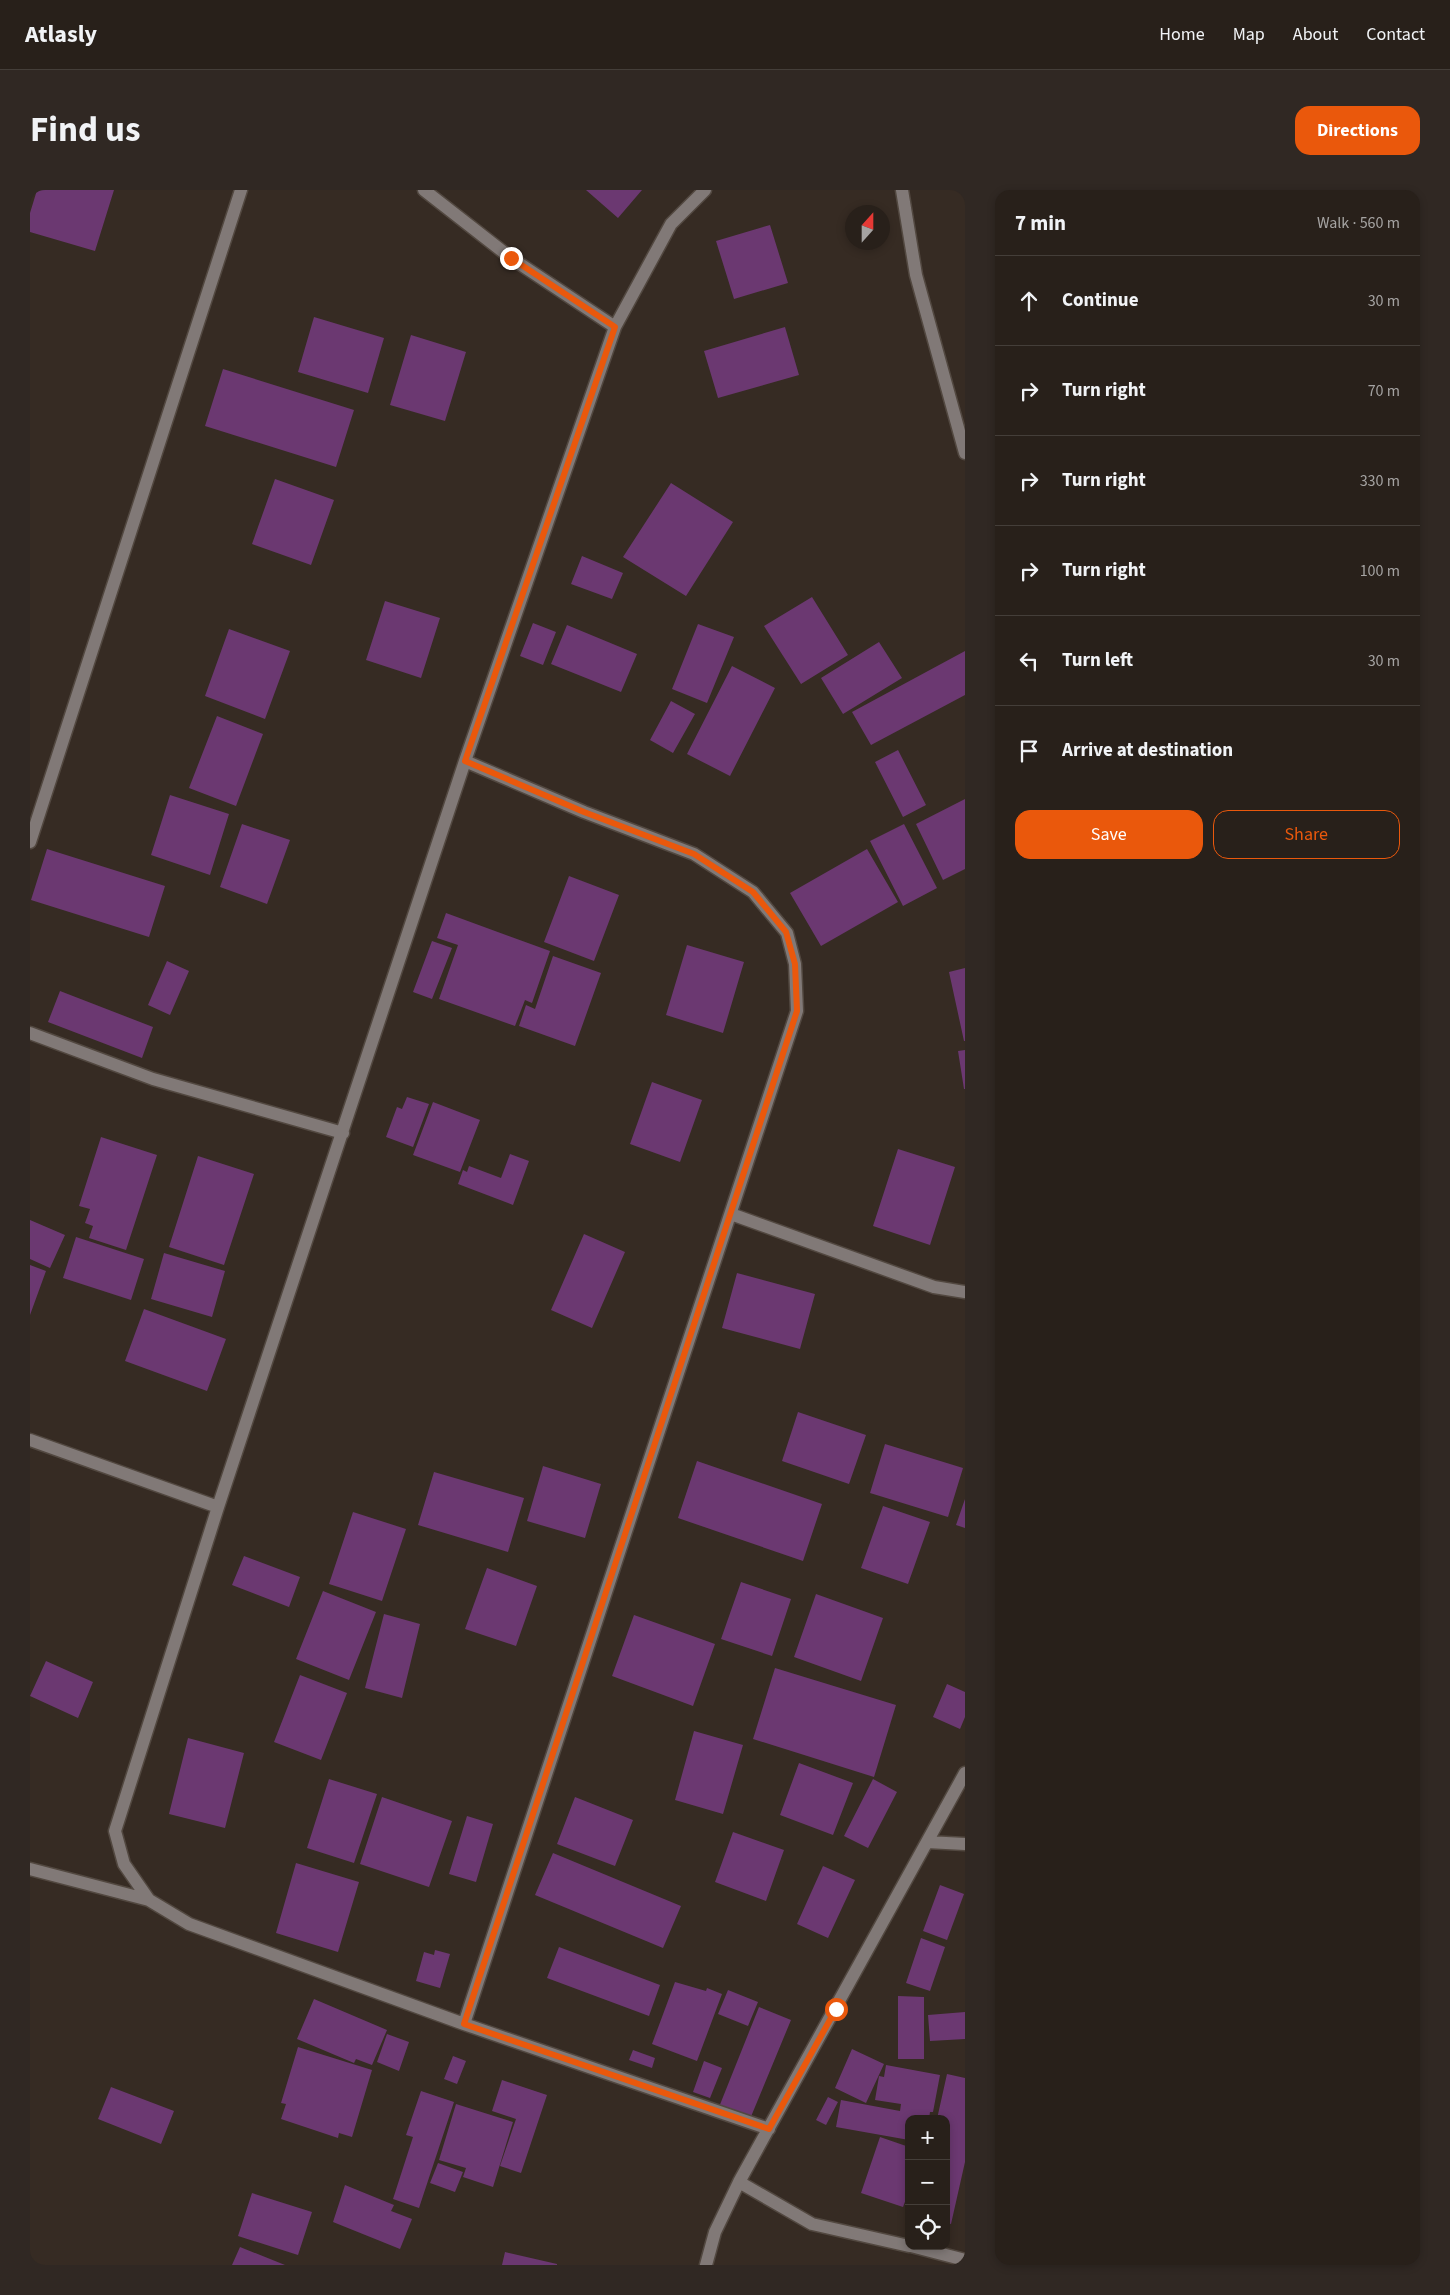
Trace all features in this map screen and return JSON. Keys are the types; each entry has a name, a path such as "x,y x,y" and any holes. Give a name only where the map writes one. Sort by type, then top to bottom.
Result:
{"street":[{"path":"30,842 241,190"},
{"path":"424,190 511,258 615,327"},
{"path":"149,1900 124,1864 115,1831 218,1507 465,761 615,327 671,224 705,190"},
{"path":"902,190 916,275 964,448"},
{"path":"464,2024 797,1011 795,964 786,932 753,892 694,854 584,812 465,761"},
{"path":"30,1033 153,1079 343,1132"},
{"path":"731,1214 934,1287 965,1292"},
{"path":"30,1440 218,1507"},
{"path":"706,2265 715,2232 739,2182 965,1773"},
{"path":"927,1842 965,1844"},
{"path":"30,1869 149,1900 188,1924 464,2024 769,2129"},
{"path":"739,2182 812,2224 905,2245"},
{"path":"926,2250 965,2260"}],"building":[{"path":"37,190 114,190 95,251 30,232 30,213"},
{"path":"586,190 642,190 618,218"},
{"path":"770,225 788,283 734,299 716,241"},
{"path":"314,317 384,338 368,393 298,372"},
{"path":"785,327 799,375 718,398 704,351"},
{"path":"411,335 466,352 445,421 390,405"},
{"path":"223,369 354,410 336,467 205,426"},
{"path":"275,479 334,500 311,565 252,544"},
{"path":"671,483 733,522 686,596 623,557"},
{"path":"582,556 623,573 612,599 571,584"},
{"path":"812,597 848,655 801,684 764,626"},
{"path":"385,601 440,618 421,678 366,660"},
{"path":"533,623 556,632 543,665 520,656"},
{"path":"698,624 734,637 707,703 672,689"},
{"path":"567,625 637,654 621,692 551,664"},
{"path":"229,629 290,651 265,719 205,696"},
{"path":"879,642 902,678 843,714 821,678"},
{"path":"965,651 965,695 871,745 852,712"},
{"path":"732,666 775,688 730,776 687,754"},
{"path":"671,701 695,714 673,753 650,740"},
{"path":"217,716 263,734 236,806 189,788"},
{"path":"898,750 926,805 903,817 875,762"},
{"path":"170,795 229,814 210,875 151,855"},
{"path":"965,799 965,869 943,880 916,824"},
{"path":"242,824 290,840 267,904 220,887"},
{"path":"904,824 937,888 903,906 870,841"},
{"path":"47,849 165,886 149,937 31,900"},
{"path":"867,849 898,902 821,946 790,893"},
{"path":"569,876 619,895 594,961 544,942"},
{"path":"446,913 550,951 532,1003 525,1000 515,1026 439,999 458,945 437,938"},
{"path":"432,941 452,948 432,999 413,992"},
{"path":"687,945 744,962 723,1033 666,1015"},
{"path":"553,956 601,973 575,1046 519,1026 526,1005 535,1009"},
{"path":"167,961 189,971 170,1015 148,1005"},
{"path":"965,968 965,1041 964,1041 949,972"},
{"path":"60,991 153,1027 142,1058 48,1022"},
{"path":"965,1050 965,1089 964,1089 958,1051"},
{"path":"652,1082 702,1100 680,1162 630,1144"},
{"path":"407,1097 429,1104 413,1147 386,1137 397,1107 402,1109"},
{"path":"433,1102 480,1120 460,1172 413,1155"},
{"path":"101,1137 157,1155 126,1250 89,1238 93,1226 85,1223 90,1209 79,1206"},
{"path":"898,1149 955,1167 930,1245 873,1226"},
{"path":"510,1154 529,1161 513,1205 458,1184 463,1170 467,1172 469,1166 501,1178"},
{"path":"198,1156 254,1174 224,1265 169,1247"},
{"path":"30,1220 65,1235 50,1268 30,1259"},
{"path":"584,1234 625,1252 592,1328 551,1310"},
{"path":"76,1237 144,1259 131,1300 63,1278"},
{"path":"164,1253 225,1271 212,1317 151,1299"},
{"path":"30,1265 46,1271 30,1315"},
{"path":"737,1273 815,1294 800,1349 722,1328"},
{"path":"144,1309 226,1339 207,1391 125,1361"},
{"path":"798,1412 866,1435 849,1484 782,1461"},
{"path":"885,1444 963,1468 948,1517 870,1493"},
{"path":"697,1461 822,1504 803,1561 678,1518"},
{"path":"543,1466 601,1484 585,1538 527,1521"},
{"path":"434,1472 524,1498 508,1552 418,1525"},
{"path":"965,1499 965,1528 956,1525"},
{"path":"883,1506 930,1522 908,1584 861,1568"},
{"path":"353,1512 406,1529 382,1601 329,1584"},
{"path":"244,1556 300,1577 289,1607 232,1585"},
{"path":"487,1568 537,1586 516,1646 465,1629"},
{"path":"741,1582 791,1599 772,1656 721,1639"},
{"path":"323,1591 376,1612 349,1680 296,1659"},
{"path":"816,1594 883,1618 861,1681 794,1657"},
{"path":"384,1614 420,1624 402,1698 365,1688"},
{"path":"634,1615 715,1644 693,1706 612,1676"},
{"path":"46,1661 93,1682 78,1718 30,1696"},
{"path":"775,1668 896,1705 874,1777 753,1739"},
{"path":"300,1675 347,1693 321,1760 274,1742"},
{"path":"947,1684 965,1692 965,1717 960,1729 933,1717"},
{"path":"694,1731 743,1745 723,1814 675,1800"},
{"path":"188,1738 244,1753 225,1828 169,1814"},
{"path":"799,1763 853,1783 833,1835 780,1815"},
{"path":"329,1779 377,1794 354,1863 307,1848"},
{"path":"873,1779 897,1792 868,1848 844,1836"},
{"path":"382,1797 452,1821 429,1887 360,1864"},
{"path":"575,1797 633,1820 615,1866 557,1844"},
{"path":"467,1816 493,1824 476,1882 449,1874"},
{"path":"733,1832 784,1850 766,1901 715,1882"},
{"path":"553,1853 681,1906 663,1948 535,1895"},
{"path":"296,1863 359,1882 338,1952 276,1933"},
{"path":"823,1866 855,1880 828,1938 797,1924"},
{"path":"940,1885 964,1894 947,1940 923,1931"},
{"path":"921,1938 945,1947 930,1991 906,1983"},
{"path":"559,1947 660,1985 649,2016 547,1978"},
{"path":"435,1950 450,1954 440,1988 416,1981 424,1952 434,1955"},
{"path":"675,1982 706,1991 707,1988 722,1994 697,2061 652,2044"},
{"path":"728,1990 758,2002 748,2026 718,2014"},
{"path":"898,1996 924,1997 924,2059 898,2059"},
{"path":"314,1999 387,2030 372,2065 356,2059 354,2063 297,2039"},
{"path":"759,2007 791,2020 750,2119 719,2107"},
{"path":"965,2012 965,2039 930,2041 928,2015"},
{"path":"387,2034 409,2042 399,2071 377,2062"},
{"path":"298,2047 372,2070 352,2137 339,2133 338,2138 281,2119 286,2104 281,2103"},
{"path":"852,2049 884,2064 866,2103 835,2088"},
{"path":"633,2050 655,2058 652,2068 629,2060"},
{"path":"453,2056 466,2061 457,2084 444,2079"},
{"path":"704,2061 722,2068 710,2098 693,2092"},
{"path":"886,2065 940,2075 933,2112 930,2112 930,2115 905,2115 905,2139 836,2127 841,2100 900,2111 901,2104 875,2100 879,2076 884,2077"},
{"path":"947,2074 965,2078 965,2162 951,2224 950,2115 938,2115"},
{"path":"502,2080 547,2095 521,2173 500,2166 516,2119 492,2111"},
{"path":"111,2087 174,2111 161,2144 98,2119"},
{"path":"421,2091 454,2102 419,2208 393,2199 413,2137 406,2135"},
{"path":"828,2097 838,2102 826,2125 816,2120"},
{"path":"456,2104 513,2122 493,2187 463,2177 466,2168 439,2160"},
{"path":"880,2137 905,2146 905,2202 903,2207 861,2193"},
{"path":"438,2163 463,2172 455,2192 430,2183"},
{"path":"345,2185 394,2205 391,2211 412,2219 400,2249 333,2222"},
{"path":"252,2193 312,2212 298,2255 238,2236"},
{"path":"240,2247 285,2265 232,2265"},
{"path":"505,2252 557,2264 557,2265 502,2265"}],"route":[{"path":"511,258 615,327 465,761 584,812 694,854 753,892 786,932 795,964 797,1011 464,2024 769,2129 836,2009"}]}
